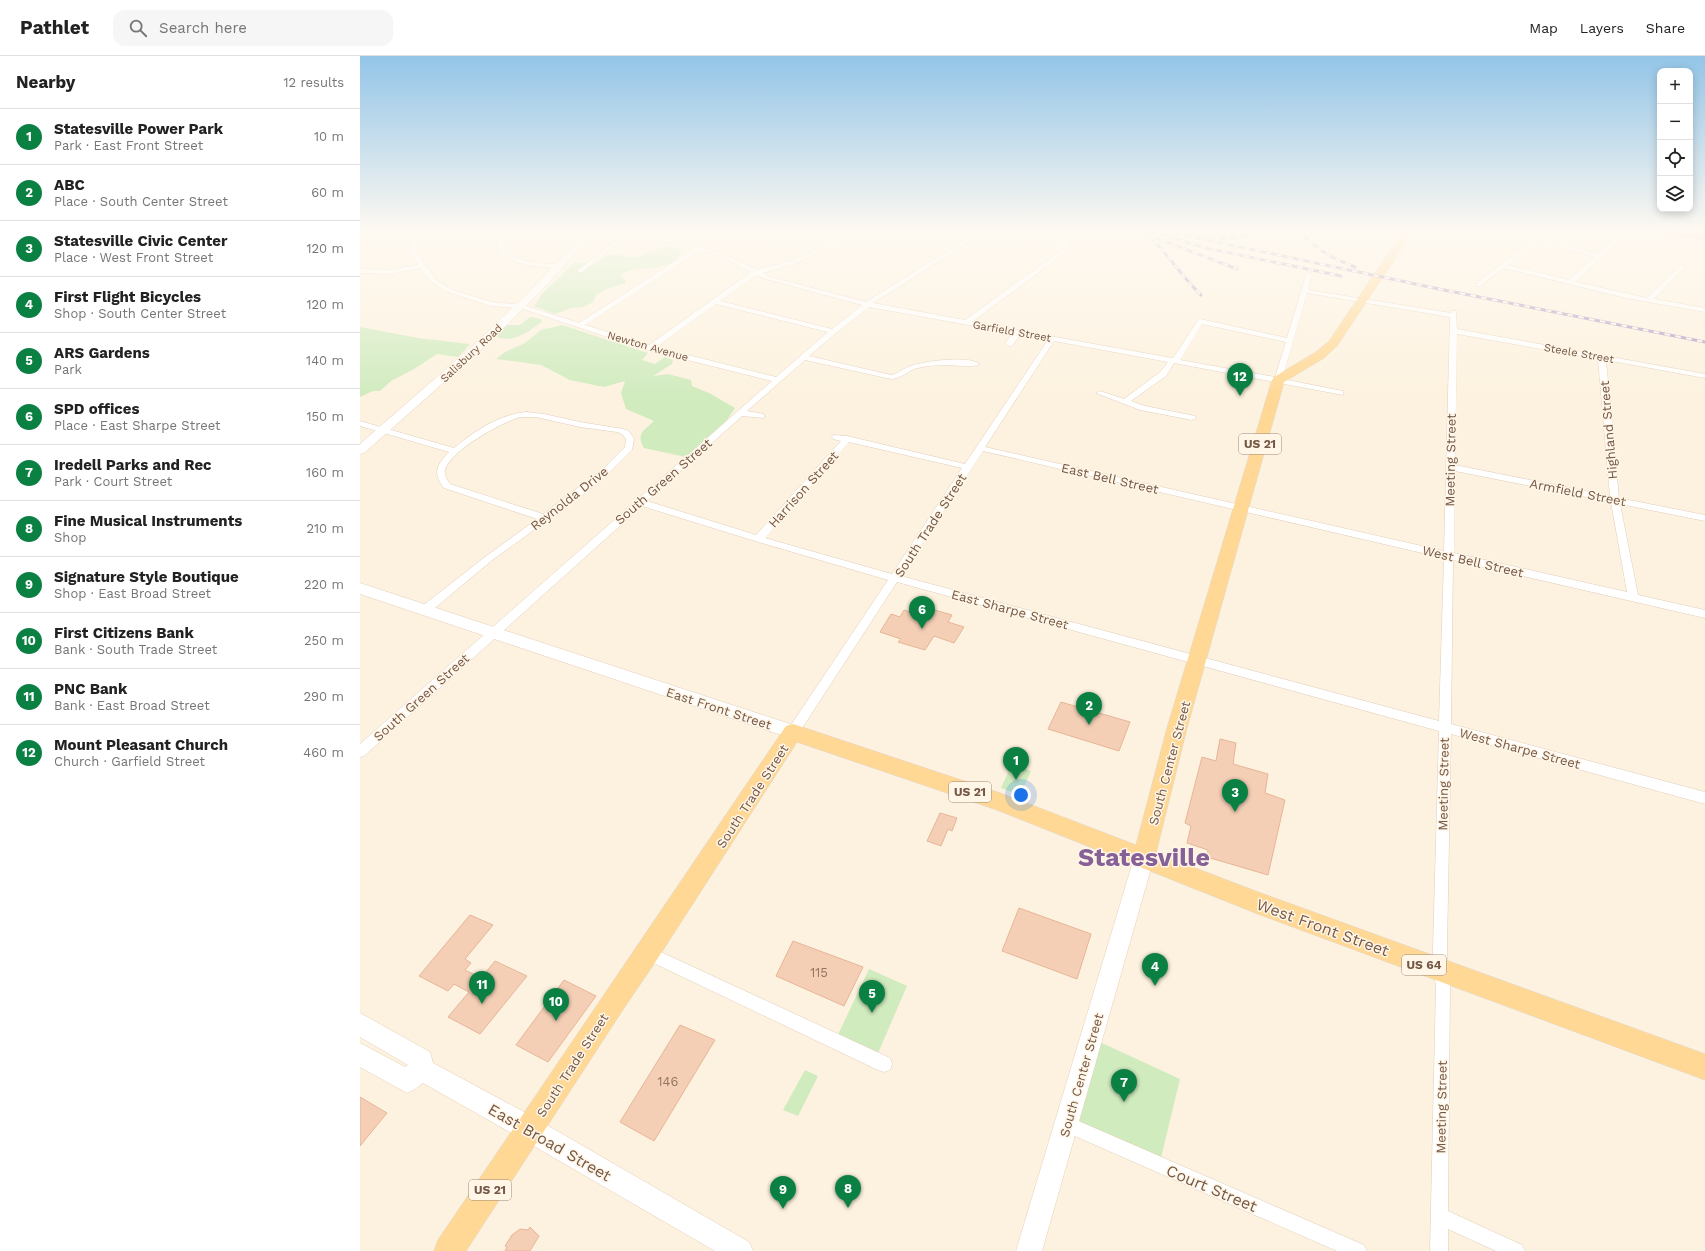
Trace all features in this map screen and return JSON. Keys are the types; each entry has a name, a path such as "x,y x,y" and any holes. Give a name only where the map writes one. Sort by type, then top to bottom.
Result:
{"main road":[{"path":"1278,380 1320,355 1333,343 1371,288"},
{"name":"South Center Street","path":"1144,858 1174,738 1278,380"},
{"name":"East Front Street","path":"793,732 1000,802 1144,858"},
{"name":"South Trade Street","path":"448,1251 615,999 648,953 793,732"},
{"name":"West Front Street","path":"1144,858 1258,903 1705,1067"}],"street":[{"name":"Newton Avenue","path":"445,288 450,291 491,304 521,306 650,348 778,380"},
{"name":"Salisbury Road","path":"360,450 443,380 521,306 537,288"},
{"path":"580,325 638,288"},
{"path":"650,348 734,288"},
{"name":"Garfield Street","path":"805,288 866,304 1278,380 1340,394"},
{"name":"South Green Street","path":"360,752 803,357 866,304 890,288"},
{"path":"966,323 1015,288"},
{"name":"South Center Street","path":"1278,380 1305,288"},
{"path":"1596,288 1649,300 1705,310"},
{"path":"1649,300 1661,288"},
{"path":"1304,291 1362,301"},
{"name":"Meeting Street","path":"1362,301 1454,314 1440,970 1443,986 1439,1251"},
{"path":"715,302 833,331"},
{"path":"1125,402 1163,374 1172,361 1177,358 1200,321 1290,341"},
{"name":"Steele Street","path":"1454,331 1705,376"},
{"path":"1009,344 1018,332"},
{"name":"South Trade Street","path":"793,732 1052,338"},
{"path":"803,357 895,377 918,366 959,362 976,364"},
{"name":"Highland Street","path":"1602,357 1615,500 1633,598"},
{"path":"1100,393 1143,408 1192,418"},
{"path":"741,412 761,416"},
{"name":"Reynolda Drive","path":"425,610 488,559 578,494 606,471 629,448 630,439 624,432 613,429 562,422 540,415 520,415 497,423 455,451"},
{"path":"360,423 455,451 446,460 441,470 442,479 447,486 544,518"},
{"path":"836,437 968,467"},
{"name":"Harrison Street","path":"758,539 847,439"},
{"name":"East Bell Street","path":"980,448 1241,508"},
{"name":"Armfield Street","path":"1450,467 1705,518"},
{"name":"East Sharpe Street","path":"640,502 758,539 895,578 1197,660"},
{"name":"West Bell Street","path":"1241,508 1705,614"},
{"name":"East Front Street","path":"360,588 793,732"},
{"name":"West Sharpe Street","path":"1197,660 1705,798"},
{"name":"South Center Street","path":"1029,1251 1144,858"},
{"path":"648,953 884,1064"},
{"path":"360,1024 422,1060 421,1069 407,1081 360,1054"},
{"name":"East Broad Street","path":"421,1069 530,1129 740,1251"},
{"name":"Court Street","path":"1067,1124 1358,1251"},
{"path":"1439,1216 1516,1251"}],"green space":[{"path":"548,288 610,288 596,295 593,302 583,307 571,308 555,314 534,306"},
{"path":"530,317 541,319 542,322 525,333 513,338 507,339 494,336 507,325 520,325"},
{"path":"562,325 648,353 642,360 655,364 665,357 673,360 672,364 653,376 668,374 691,380 692,386 709,393 735,408 727,420 686,457 644,448 641,439 642,433 654,421 626,409 621,393 625,381 604,387 570,380 541,365 496,359 505,352 525,343 541,330"},
{"path":"360,327 418,338 470,344 458,357 437,354 414,369 391,381 380,391 373,391 360,397"},
{"path":"1012,764 1031,771 1020,795 1001,788"},
{"path":"869,969 907,986 875,1060 835,1041"},
{"path":"1091,1038 1180,1079 1159,1166 1067,1124"},
{"path":"805,1070 818,1076 798,1116 783,1110"}],"building":[{"path":"931,609 952,615 948,622 964,627 954,643 934,636 925,650 898,642 901,639 880,632 891,614 900,617 904,610 925,617"},
{"path":"1061,702 1130,722 1119,751 1048,729"},
{"path":"1220,739 1236,743 1233,764 1268,774 1265,793 1285,800 1268,875 1207,857 1208,850 1187,843 1191,826 1185,823 1202,757 1216,761"},
{"path":"940,813 957,818 952,831 948,829 941,846 927,841"},
{"path":"1019,908 1091,934 1077,979 1002,951"},
{"path":"470,915 493,925 465,959 471,963 465,970 481,978 495,961 527,976 480,1034 448,1017 469,992 454,984 448,991 419,976"},
{"path":"793,941 863,967 844,1006 776,976"},
{"path":"564,980 596,996 548,1062 516,1045"},
{"path":"680,1025 715,1040 654,1141 620,1122"},
{"path":"360,1097 387,1113 360,1146"},
{"path":"530,1227 539,1236 530,1251 505,1251 507,1247 505,1246 512,1235 520,1229 528,1230"}],"railway":[{"path":"1194,288 1201,295"},
{"path":"1433,288 1705,342"}],"place":[{"name":"Mount Pleasant Church","path":"1240,396"},
{"name":"SPD offices","path":"922,629"},
{"name":"ABC","path":"1089,725"},
{"name":"Statesville Power Park","path":"1016,780"},
{"name":"Statesville Civic Center","path":"1235,812"},
{"name":"First Flight Bicycles","path":"1155,986"},
{"name":"PNC Bank","path":"482,1004"},
{"name":"ARS Gardens","path":"872,1013"},
{"name":"First Citizens Bank","path":"556,1021"},
{"name":"Iredell Parks and Rec","path":"1124,1102"},
{"name":"Fine Musical Instruments","path":"848,1208"},
{"name":"Signature Style Boutique","path":"783,1209"}],"district":[{"name":"Statesville","path":"1144,857"}]}
